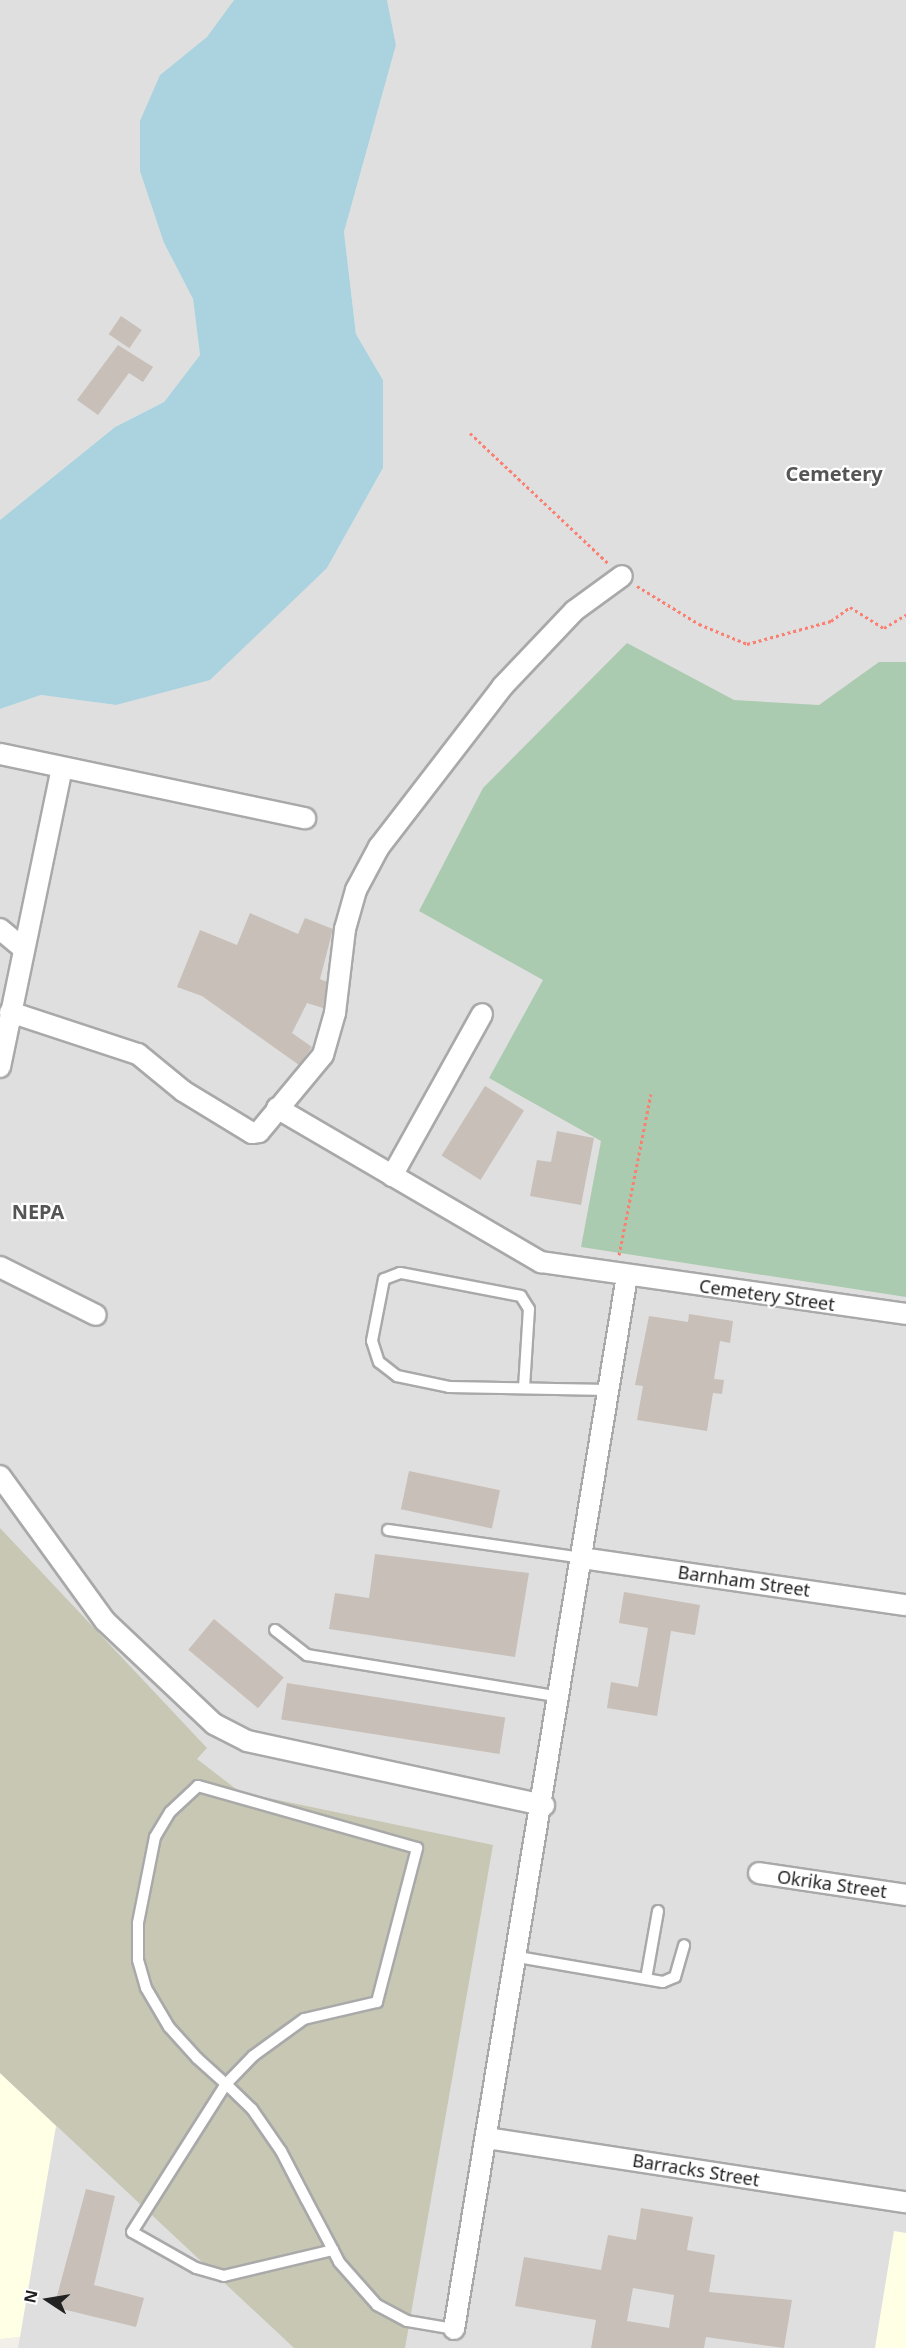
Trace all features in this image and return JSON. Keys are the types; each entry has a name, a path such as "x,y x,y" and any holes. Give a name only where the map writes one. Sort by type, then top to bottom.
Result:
{"street":[{"path":"10,1012 138,1054 183,1091 252,1133 278,1108 323,1055 335,1013 345,929 356,890 379,847 502,687 574,611 622,576"},
{"path":"0,754 305,818"},
{"path":"1,1060 62,768"},
{"path":"0,929 24,948"},
{"path":"392,1176 482,1014"},
{"name":"Cemetery Street","path":"278,1108 542,1262 621,1276 906,1314"},
{"path":"0,1267 96,1315"},
{"path":"454,2329 562,1697 609,1390 621,1276"},
{"path":"0,1476 105,1622 214,1724 247,1741 544,1805"},
{"name":"Barnham Street","path":"582,1558 906,1605"},
{"name":"Okrika Street","path":"759,1873 906,1895"},
{"name":"Barracks Street","path":"486,2138 906,2202"}],"lane":[{"path":"524,1388 529,1309 521,1296 400,1273 384,1279 372,1341 386,1370 427,1384 524,1388 609,1390"},
{"path":"388,1530 582,1558"},
{"path":"274,1630 307,1655 562,1697"},
{"path":"333,2250 224,2276 196,2268 132,2232 226,2084 304,2019 377,2002 417,1848 198,1786 170,1812 155,1837 144,1887 138,1960 146,1988 169,2027 226,2084 252,2109 281,2151 333,2250 377,2305 407,2321 454,2329"},
{"path":"646,1979 658,1911"},
{"path":"518,1957 646,1979 675,1977 684,1945"}],"path":[{"path":"470,433 622,576 699,624 747,644 831,621 850,607 884,628 906,615"},
{"path":"621,1276 651,1094"}],"shaded area":[{"path":"0,0 234,0 208,37 160,75 164,243 193,299 200,355 164,402 115,427 0,520"},
{"path":"387,0 906,0 906,2348 18,2348 20,2337 0,2339 0,709 41,695 116,705 327,568 383,468 383,380 356,334 344,232 396,45"},
{"path":"627,643 734,700 819,705 879,662 906,662 906,1297 581,1247 601,1141 489,1078 543,980 419,911 483,788"},
{"path":"0,1528 207,1748 197,1759 240,1792 493,1845 405,2348 294,2348 0,2073"},
{"path":"0,2073 56,2126 20,2337 0,2339"},
{"path":"894,2231 906,2233 906,2348 875,2348"}],"water":[{"path":"234,0 387,0 396,45 344,232 356,334 383,380 383,468 327,568 210,680 116,705 41,695 0,709 0,520 115,427 164,402 200,355 193,299 164,243 140,171 140,121 160,75 207,37"}],"building":[{"path":"121,316 142,330 129,348 109,334"},
{"path":"118,345 153,367 143,382 129,373 98,415 77,400"},
{"path":"250,913 298,934 305,918 333,929 320,979 327,982 323,1008 307,1003 292,1033 312,1047 299,1065 202,996 177,987 200,930 237,945"},
{"path":"485,1086 524,1110 481,1180 442,1156"},
{"path":"557,1131 594,1138 581,1205 530,1196 537,1160 551,1162"},
{"path":"689,1314 733,1321 730,1343 720,1341 714,1379 724,1380 722,1394 713,1393 707,1431 637,1420 643,1386 635,1385 649,1316 688,1322"},
{"path":"409,1471 500,1490 492,1528 401,1509"},
{"path":"375,1554 529,1573 515,1657 329,1629 335,1593 369,1598"},
{"path":"624,1592 700,1605 695,1635 671,1631 657,1716 607,1708 611,1682 638,1687 648,1628 619,1623"},
{"path":"214,1619 284,1677 258,1708 188,1650"},
{"path":"287,1683 505,1718 499,1754 281,1720"},
{"path":"86,2189 115,2196 94,2285 144,2298 136,2327 54,2307"},
{"path":"641,2208 693,2217 687,2250 715,2255 709,2292 792,2300 784,2348 706,2337 704,2348 591,2348 596,2320 515,2306 524,2257 601,2270 608,2235 636,2240","holes":["633,2288 674,2295 669,2328 627,2321"]}],"district":[{"name":"Cemetery","path":"834,473"},
{"name":"NEPA","path":"38,1211"}]}
